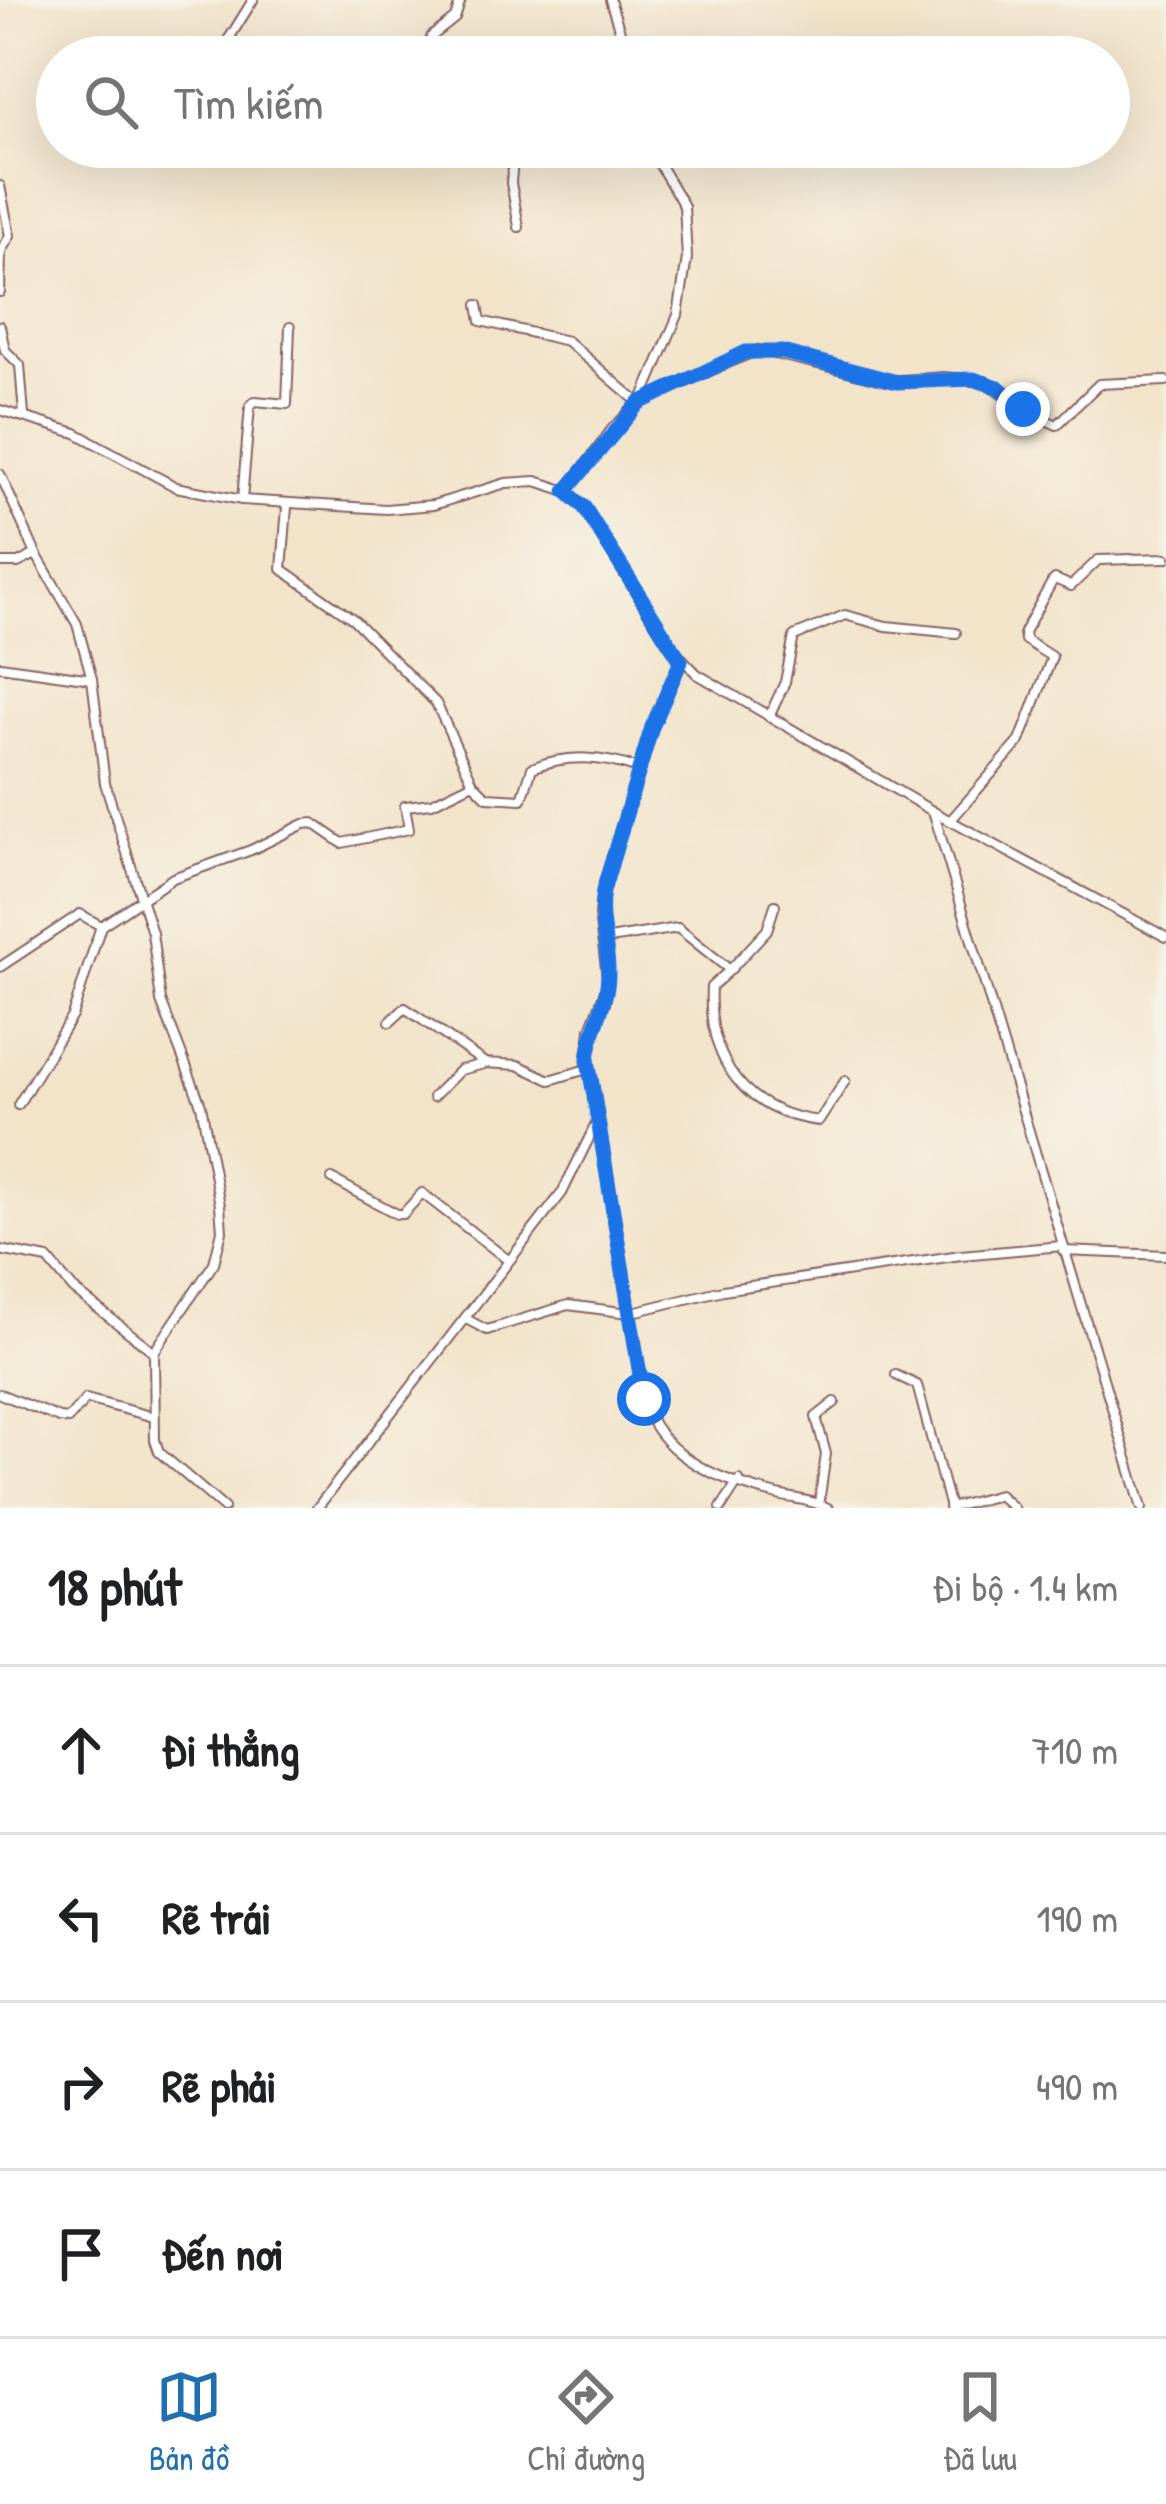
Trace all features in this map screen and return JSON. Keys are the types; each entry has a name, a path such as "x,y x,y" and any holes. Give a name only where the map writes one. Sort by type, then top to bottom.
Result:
{"street":[{"path":"231,36 253,0"},
{"path":"432,36 455,18 461,0"},
{"path":"610,0 621,36"},
{"path":"512,168 518,227"},
{"path":"566,491 640,401 676,324 687,258 682,198 663,168"},
{"path":"0,186 10,236 1,249 0,292"},
{"path":"478,305 481,321 576,346 640,401"},
{"path":"0,326 5,350 20,365 24,415"},
{"path":"242,500 250,406 255,401 287,404 290,327"},
{"path":"640,401 758,350 890,381 944,376 986,382 1027,412 1057,425 1099,384 1166,381"},
{"path":"0,410 76,433 176,487 287,507 422,507 524,481 566,491 584,507 681,661 934,812 1166,937"},
{"path":"0,474 36,554 77,624 92,679 105,783 143,896 161,1001 201,1105 222,1231 205,1282 154,1352 155,1448 224,1508"},
{"path":"287,507 282,568 353,619 436,703 473,783 488,797 504,802 522,799 532,767 554,760 610,759 639,769"},
{"path":"0,562 18,563 36,554"},
{"path":"950,821 1023,735 1052,657 1025,640 1024,632 1055,578 1071,586 1098,560 1166,558"},
{"path":"769,717 785,682 794,636 845,615 886,626 956,633"},
{"path":"681,661 639,769 630,816 603,891 599,914 607,991 591,1029 587,1069 646,1409 657,1432 680,1458 770,1493 824,1506 826,1454 817,1414 836,1402"},
{"path":"0,666 92,679"},
{"path":"18,1106 72,1016 101,926 143,896 304,824 313,823 342,842 406,832 405,806 432,803 473,783"},
{"path":"934,812 1142,1508"},
{"path":"776,905 767,930 711,987 722,1051 745,1094 770,1109 819,1120 845,1081"},
{"path":"0,967 80,914 101,926"},
{"path":"603,940 677,928 730,970"},
{"path":"390,1022 405,1008 485,1063"},
{"path":"433,1097 460,1070 485,1063 518,1065 557,1081 587,1069"},
{"path":"317,1508 566,1185 598,1121"},
{"path":"332,1179 397,1214 404,1214 422,1193 508,1260"},
{"path":"466,1319 487,1330 568,1305 629,1313 723,1290 981,1252 1063,1249 1166,1255"},
{"path":"0,1250 48,1258 73,1289 154,1352"},
{"path":"896,1376 917,1385 949,1508 999,1495 1013,1508"},
{"path":"0,1394 59,1418 68,1419 86,1399 154,1417"},
{"path":"722,1508 739,1480"},
{"path":"770,1493 773,1508"}],"route":[{"path":"644,1399 587,1069 591,1029 608,983 599,914 603,891 630,816 652,727 681,661 584,507 566,491 612,429 642,400 746,352 782,352 897,382 944,376 973,379 998,387 1023,409"}]}
